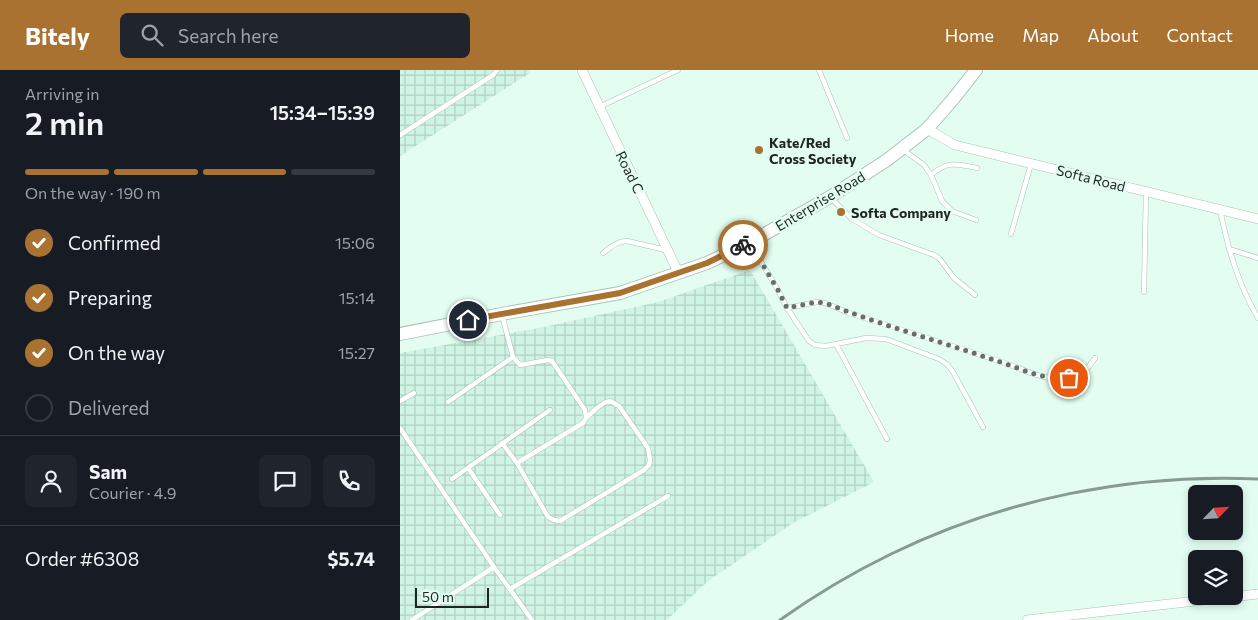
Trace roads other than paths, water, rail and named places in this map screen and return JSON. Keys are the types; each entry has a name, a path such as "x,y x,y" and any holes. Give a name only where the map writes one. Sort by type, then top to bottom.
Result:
{"main road":[{"name":"Enterprise Road","path":"400,334 620,293 707,263 830,197 887,160 926,129 976,70"}],"street":[{"name":"Road C","path":"582,70 679,274"},
{"name":"Softa Road","path":"926,129 954,145 1258,219"},
{"path":"1027,620 1258,594"}],"lane":[{"path":"400,135 493,75 497,70"},
{"path":"599,107 678,70"},
{"path":"819,70 847,138"},
{"path":"901,148 924,165 931,175 942,202 952,211 976,220"},
{"path":"1011,234 1031,163"},
{"path":"931,175 938,169 952,164 977,168"},
{"path":"1144,292 1146,192"},
{"path":"830,197 852,219 879,235 939,258 954,278 975,295"},
{"path":"1220,210 1236,272 1247,300 1258,318"},
{"path":"602,253 622,241 668,251"},
{"path":"749,242 787,308 809,340 815,345 826,346 866,338 886,339 939,359 948,365 953,372 983,427"},
{"path":"1229,250 1258,258"},
{"path":"787,308 817,302 825,303 1034,374 1060,379 1080,375 1088,369 1095,358"},
{"path":"501,314 514,357 520,365 552,361 585,410 586,418"},
{"path":"836,344 887,439"},
{"path":"448,402 514,357"},
{"path":"400,401 414,392"},
{"path":"502,443 517,463 548,517 560,521 644,470 649,466 650,460 648,448 619,406 610,401 604,403 582,423 517,463"},
{"path":"452,479 550,410"},
{"path":"400,428 532,620"},
{"path":"468,468 500,515"},
{"path":"510,589 668,496"},
{"path":"412,620 494,567"}],"railway":[{"path":"780,620 834,585 891,554 978,518 1070,494 1116,486 1163,480 1258,479"}],"place":[{"name":"Kate/Red Cross Society","path":"759,150"},
{"name":"Softa Company","path":"841,212"}]}
